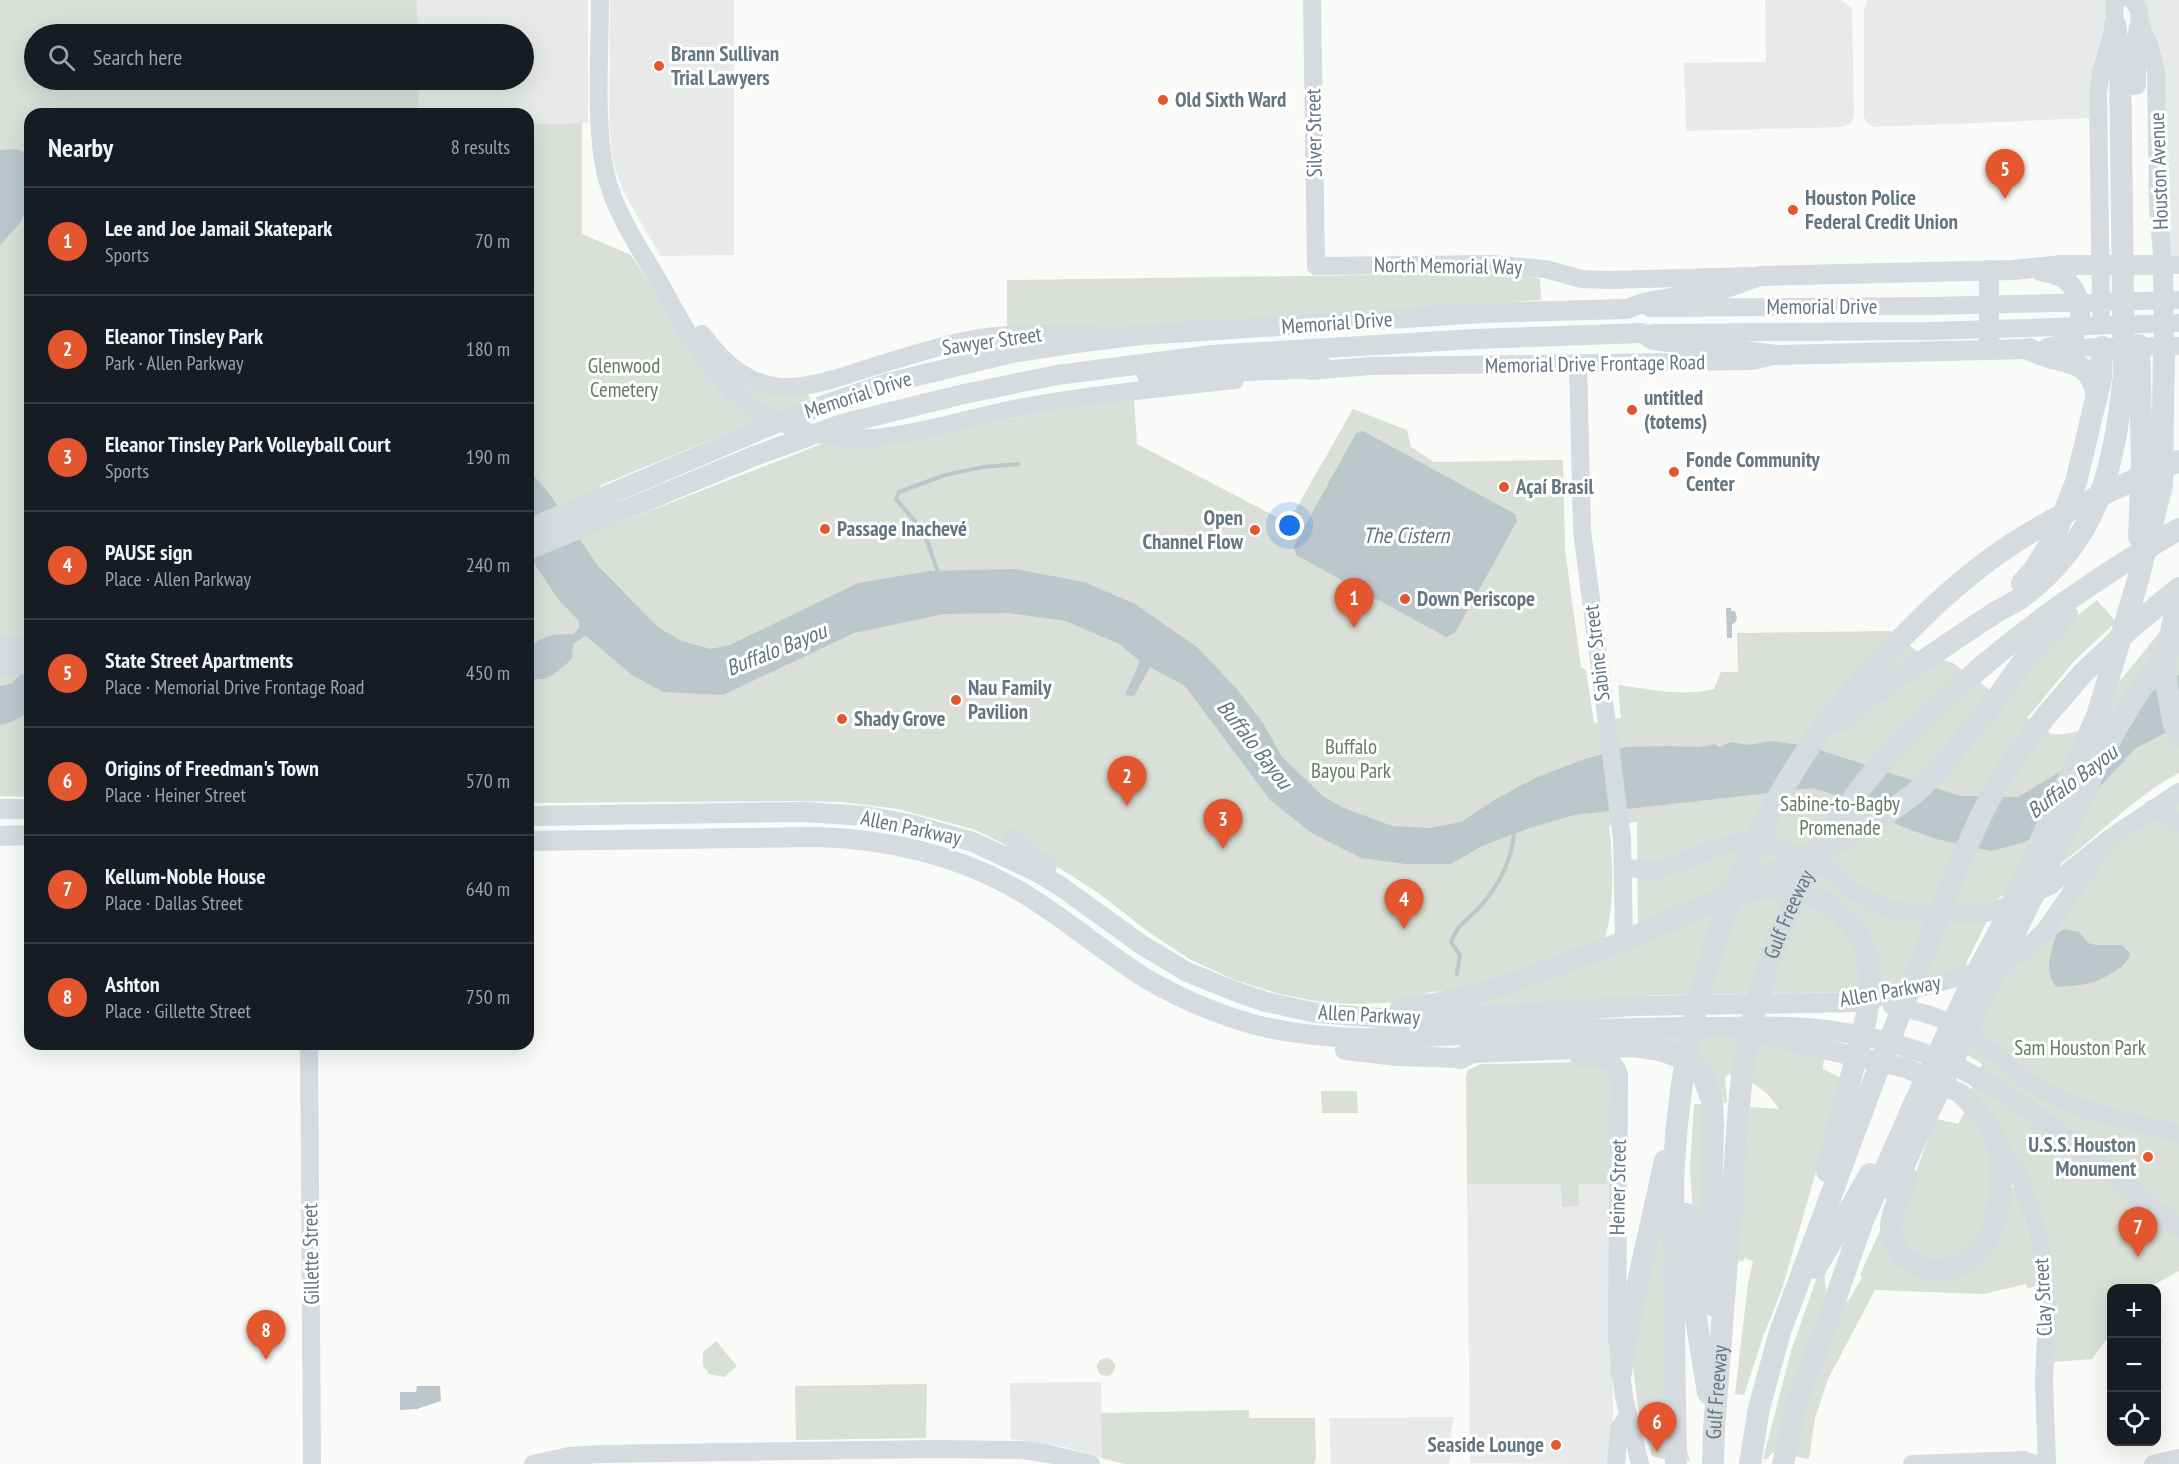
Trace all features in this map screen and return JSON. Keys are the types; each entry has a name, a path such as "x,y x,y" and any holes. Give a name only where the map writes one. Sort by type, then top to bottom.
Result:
{"highway":[{"path":"1789,780 1866,699 1992,614 2026,595 2050,573 2074,545 2096,510 2112,458 2120,417 2124,375 2120,57 2115,25"},
{"path":"2138,580 2142,459 2135,58 2140,27"},
{"path":"1783,1464 1796,1404 1844,1284 1923,1106 1973,980 2002,924 2097,716 2138,580 2162,485 2164,346"},
{"path":"1992,614 2033,571 2054,540 2076,482 2108,347"},
{"path":"2038,349 2043,357 2081,366 2092,376 2097,396"},
{"path":"1676,1464 1674,1164 1692,1027 1723,919 1766,821 1825,724 1860,681 1938,601 2009,546 2048,523 2122,485 2179,461"},
{"name":"Gulf Freeway","path":"1713,1464 1740,1105 1748,1040 1775,944 1794,898 1847,808 1889,755 1950,694 2007,644 2098,579 2179,529"},
{"path":"1624,941 1706,905 1776,879 1884,816 1915,793 1939,770 2021,664 2098,579"},
{"name":"Gulf Freeway","path":"1750,1464 1759,1408 1780,1332 1874,1080 1957,869 2002,775 2045,717 2083,673 2132,627 2179,588"},
{"path":"2179,605 2175,612 2164,669 2173,722 2179,736"},
{"path":"1780,1332 1860,1190 1923,1106 1972,1020 2106,747 2130,703 2153,669 2179,639"},
{"path":"1776,879 1837,910 1861,941 1869,961 1871,982 1868,1015 1799,1283"},
{"path":"1460,1058 1473,1052 1633,1046 1660,1050 1685,1059 1702,1072 1712,1101 1713,1127 1710,1252 1714,1430"},
{"path":"1923,1106 1891,1225 1894,1242 1902,1256 1917,1266 1939,1270 1956,1267 1977,1252 1992,1233 2001,1193 2002,1171 1997,1140"},
{"path":"1621,1372 1630,1318 1663,1169 1680,1113"},
{"path":"1680,1113 1694,1306 1714,1430"}],"main road":[{"path":"1626,309 1647,302 1723,289 1760,276 2029,269 2062,265 2164,265"},
{"name":"Houston Avenue","path":"2164,265 2164,346"},
{"path":"2029,269 2062,277 2072,286 2079,299 2080,315 2072,338 2062,344 2038,349"},
{"path":"1989,270 1989,350"},
{"name":"Memorial Drive","path":"534,547 624,498 781,421 888,383 1012,353 1141,336 1482,313 1626,309"},
{"path":"1642,333 1653,340 1777,355"},
{"name":"Memorial Drive","path":"534,527 842,424 964,394 1057,375 1212,356 1474,339 1642,333"},
{"name":"Memorial Drive Frontage Road","path":"1777,355 2038,349"},
{"path":"1057,375 1131,375 1325,368"},
{"path":"0,648 24,646"},
{"path":"0,667 24,665"},
{"path":"0,809 24,809"},
{"name":"Allen Parkway","path":"534,816 805,812 885,818 910,824 973,842 1003,855 1060,886 1121,930 1188,972 1234,992 1293,1009 1393,1019 1485,1016 1633,1006 1858,1002"},
{"path":"0,836 24,835"},
{"name":"Allen Parkway","path":"534,841 838,838 879,843 927,853 972,868 1014,888 1133,969 1176,994 1233,1018 1277,1029 1323,1036 1373,1039 1687,1027 1790,1027 1836,1032 1882,1041 1958,1068 2028,1109 2179,1228"},
{"path":"1012,838 1030,855 1083,888 1121,930"},
{"path":"1346,1016 1410,1007 1468,995 1515,981 1624,941"},
{"path":"1687,1027 1761,1035 1906,1068 1960,1093 1983,1117 1997,1140"},
{"path":"1277,1029 1335,1050 1397,1056 1460,1058"}],"street":[{"name":"Sawyer Street","path":"600,0 600,129 606,176 620,212 681,321 707,362 729,387 754,408 793,427 837,437 896,436 1014,409"},
{"name":"Silver Street","path":"1312,0 1316,266"},
{"path":"2108,347 2098,93 2101,72 2115,25 2114,3 2118,0"},
{"name":"Houston Avenue","path":"2133,0 2139,10 2140,27 2150,44 2156,71 2158,208 2164,265"},
{"name":"North Memorial Way","path":"1316,266 1492,264 1545,269 1582,279 1609,280 1760,276"},
{"name":"Sawyer Street","path":"651,266 724,361 743,375 765,384 786,388 832,381 964,341 1007,335 1047,333 1141,336"},
{"name":"Memorial Drive","path":"1626,309 1931,306 2179,300"},
{"name":"Memorial Drive","path":"1642,333 1930,331 2179,323"},
{"name":"Memorial Drive Frontage Road","path":"2038,349 2164,346"},
{"name":"Memorial Drive Frontage Road","path":"1014,409 1108,394 1325,368 1752,362 1777,355"},
{"name":"Sabine Street","path":"1578,364 1582,530 1622,839 1624,941"},
{"name":"Allen Parkway","path":"1858,1002 1927,986 2006,963 2025,950 2045,930 2110,838 2179,792"},
{"path":"2152,809 2179,824"},
{"path":"1624,868 1659,870 1718,847 1740,842 1773,846 1820,862 1856,893 1884,908 1904,912 1978,914 1995,911 2050,886 2110,838"},
{"path":"1858,1002 1894,1006 1944,1020 1968,1033 2038,1087 2062,1100 2092,1111 2179,1134"},
{"name":"Gillette Street","path":"309,1050 312,1464"},
{"name":"Heiner Street","path":"1460,1058 1602,1058 1611,1061 1617,1068 1619,1139 1617,1337 1628,1414 1640,1464"},
{"name":"Clay Street","path":"1997,1140 2020,1178 2034,1219 2044,1266 2047,1314 2044,1380 2048,1464"},
{"path":"1616,1464 1619,1429 1628,1414"},
{"path":"533,1464 568,1456 601,1454 936,1449 1024,1450 1091,1464"},
{"path":"2153,1464 2179,1458"},
{"path":"1914,1464 2024,1460 2036,1464"}],"shaded area":[{"path":"417,0 588,0 588,123 534,124 534,108 419,108 418,90 534,90 534,24 418,24"},
{"path":"610,0 734,0 734,255 660,256 623,191 613,162 609,123"},
{"path":"1765,0 1841,0 1852,8 1854,117 1843,127 1686,131 1684,63 1766,62"},
{"path":"1868,0 2108,0 2108,26 2092,118 1875,127 1867,123 1864,117 1864,13"},
{"path":"2144,0 2179,0 2179,259 2167,259 2166,136 2160,71 2146,22"},
{"path":"1467,1184 1611,1184 1613,1458 1611,1464 1470,1463"},
{"path":"1101,1382 1102,1458 1065,1447 1011,1439 1010,1383"},
{"path":"1454,1417 1449,1464 1331,1464 1329,1418"}],"green space":[{"path":"0,0 417,0 418,24 24,24 24,90 418,90 419,108 24,108 24,797 0,796"},
{"name":"Buffalo Bayou Park","path":"582,123 582,234 631,255 683,335 741,384 764,393 781,395 808,393 810,399 599,486 616,524 824,443 874,446 898,443 1030,415 1134,398 1137,444 1288,523 1353,409 1407,430 1411,447 1434,462 1563,460 1565,549 1581,667 1586,670 1594,723 1621,718 1618,685 1678,692 1714,689 1721,672 1738,672 1737,633 1890,631 1917,651 1953,663 2002,699 2065,626 2097,600 2116,622 2074,661 2027,718 2051,733 2079,731 2168,622 2179,616 2179,773 2146,794 2055,868 2027,885 1998,898 1962,972 1928,981 1857,992 1654,995 1513,1007 1416,1012 1638,940 1637,822 1609,826 1612,868 1611,900 1608,928 1604,940 1504,979 1449,991 1430,992 1407,1002 1364,1004 1326,1003 1280,994 1235,980 1191,960 1150,933 1097,892 1042,857 1021,853 976,830 898,809 841,802 792,801 534,803 534,124"},
{"path":"1517,273 1540,279 1541,300 1093,330 1007,331 1007,280"},
{"name":"Sam Houston Park","path":"2179,801 2179,1271 2155,1284 2107,1284 2107,1338 2092,1359 2054,1362 2054,1311 2024,1170 2006,1136 1969,1094 1982,1064 1966,1054 2006,971 2115,843"},
{"path":"1736,1036 1824,1055 1823,1069 1843,1079 1782,1289 1744,1395 1735,1394 1748,1284 1753,1261 1744,1258 1743,1262 1738,1260 1750,1107 1779,1109 1770,1096 1758,1086 1728,1074 1725,1078 1727,1102 1724,1103 1723,1097 1628,1037"},
{"path":"1589,1062 1604,1065 1610,1074 1611,1184 1578,1184 1579,1206 1562,1207 1561,1184 1467,1184 1466,1076 1468,1070 1481,1064"},
{"path":"1321,1091 1357,1091 1358,1113 1322,1113"},
{"path":"1694,1104 1704,1104 1705,1286 1693,1214 1690,1168"},
{"path":"1966,1109 1989,1141 1996,1187 1981,1232 1969,1245 1948,1261 1912,1257 1897,1223 1935,1121 1937,1119 1958,1124"},
{"path":"2008,1188 2014,1188 2023,1212 2037,1284 2034,1287 2027,1288 2026,1284 1984,1294 1875,1290 1828,1379 1815,1418 1809,1459 1773,1452 1767,1459 1763,1459 1791,1351 1816,1280 1824,1269 1826,1292 1848,1301 1862,1278 1860,1275 1884,1222 1885,1240 1958,1270"},
{"path":"1664,1196 1672,1399 1690,1461 1670,1461 1652,1456 1638,1408 1632,1358"},
{"path":"716,1341 737,1366 724,1377 709,1374 703,1366 703,1352"},
{"path":"1106,1358 1112,1361 1115,1367 1112,1373 1106,1376 1100,1373 1097,1367 1100,1361"},
{"path":"927,1384 926,1438 796,1440 795,1386"},
{"path":"1249,1410 1249,1418 1315,1418 1316,1459 1314,1464 1125,1464 1102,1458 1101,1413"}],"water":[{"path":"16,149 24,152 24,215 20,223 0,245 0,150"},
{"name":"The Cistern","path":"1363,431 1515,514 1517,521 1455,633 1446,637 1296,555 1294,546 1356,433"},
{"name":"Buffalo Bayou","path":"534,476 551,496 598,566 659,628 682,641 711,649 730,645 858,583 929,571 1014,569 1084,582 1135,604 1197,647 1236,688 1263,723 1282,757 1324,797 1344,808 1392,826 1430,828 1461,822 1496,799 1535,778 1625,747 1697,747 1713,745 1713,743 1719,747 1731,742 1749,745 1771,741 1808,746 1960,796 2018,797 2063,770 2135,702 2179,675 2179,726 2136,748 2075,813 2025,842 1991,851 1936,839 1898,825 1866,804 1812,788 1574,815 1482,846 1451,864 1406,864 1361,858 1313,834 1270,800 1185,686 1150,667 1134,696 1125,695 1140,661 1119,644 1066,621 1008,613 944,614 854,633 723,695 663,692 632,675 586,636 573,644 572,659 564,666 551,676 534,681 534,644 546,637 574,634 579,628 579,621 558,599 534,563"},
{"path":"1726,608 1735,611 1737,618 1732,624 1732,638 1727,638"},
{"path":"24,669 24,715 0,725 0,686 13,683"},
{"path":"2065,929 2079,932 2088,943 2122,945 2130,953 2129,958 2108,976 2082,985 2056,987 2050,974 2049,961 2057,933"},
{"path":"417,1386 440,1386 441,1401 417,1409 400,1410 400,1392 416,1392"}],"waterway":[{"path":"938,573 928,543 918,525 896,499 899,492 945,475 983,467 1018,464"},
{"path":"1457,974 1460,955 1451,942 1459,927 1477,910 1498,883 1511,852 1514,830"}],"place":[{"name":"Brann Sullivan Trial Lawyers","path":"659,66"},
{"name":"Old Sixth Ward","path":"1163,100"},
{"name":"State Street Apartments","path":"2005,199"},
{"name":"Houston Police Federal Credit Union","path":"1793,210"},
{"name":"untitled (totems)","path":"1632,410"},
{"name":"Fonde Community Center","path":"1674,472"},
{"name":"Açaí Brasil","path":"1504,487"},
{"name":"Passage Inachevé","path":"825,529"},
{"name":"Open Channel Flow","path":"1255,530"},
{"name":"Down Periscope","path":"1405,599"},
{"name":"Lee and Joe Jamail Skatepark","path":"1354,628"},
{"name":"Nau Family Pavilion","path":"956,700"},
{"name":"Shady Grove","path":"842,719"},
{"name":"Eleanor Tinsley Park","path":"1127,806"},
{"name":"Eleanor Tinsley Park Volleyball Court","path":"1223,849"},
{"name":"PAUSE sign","path":"1404,929"},
{"name":"U.S.S. Houston Monument","path":"2148,1157"},
{"name":"Kellum-Noble House","path":"2138,1257"},
{"name":"Ashton","path":"266,1360"},
{"name":"Seaside Lounge","path":"1556,1445"},
{"name":"Origins of Freedman's Town","path":"1657,1452"}],"park label":[{"name":"Glenwood Cemetery","path":"624,378"},
{"name":"Sabine-to-Bagby Promenade","path":"1840,816"}]}
